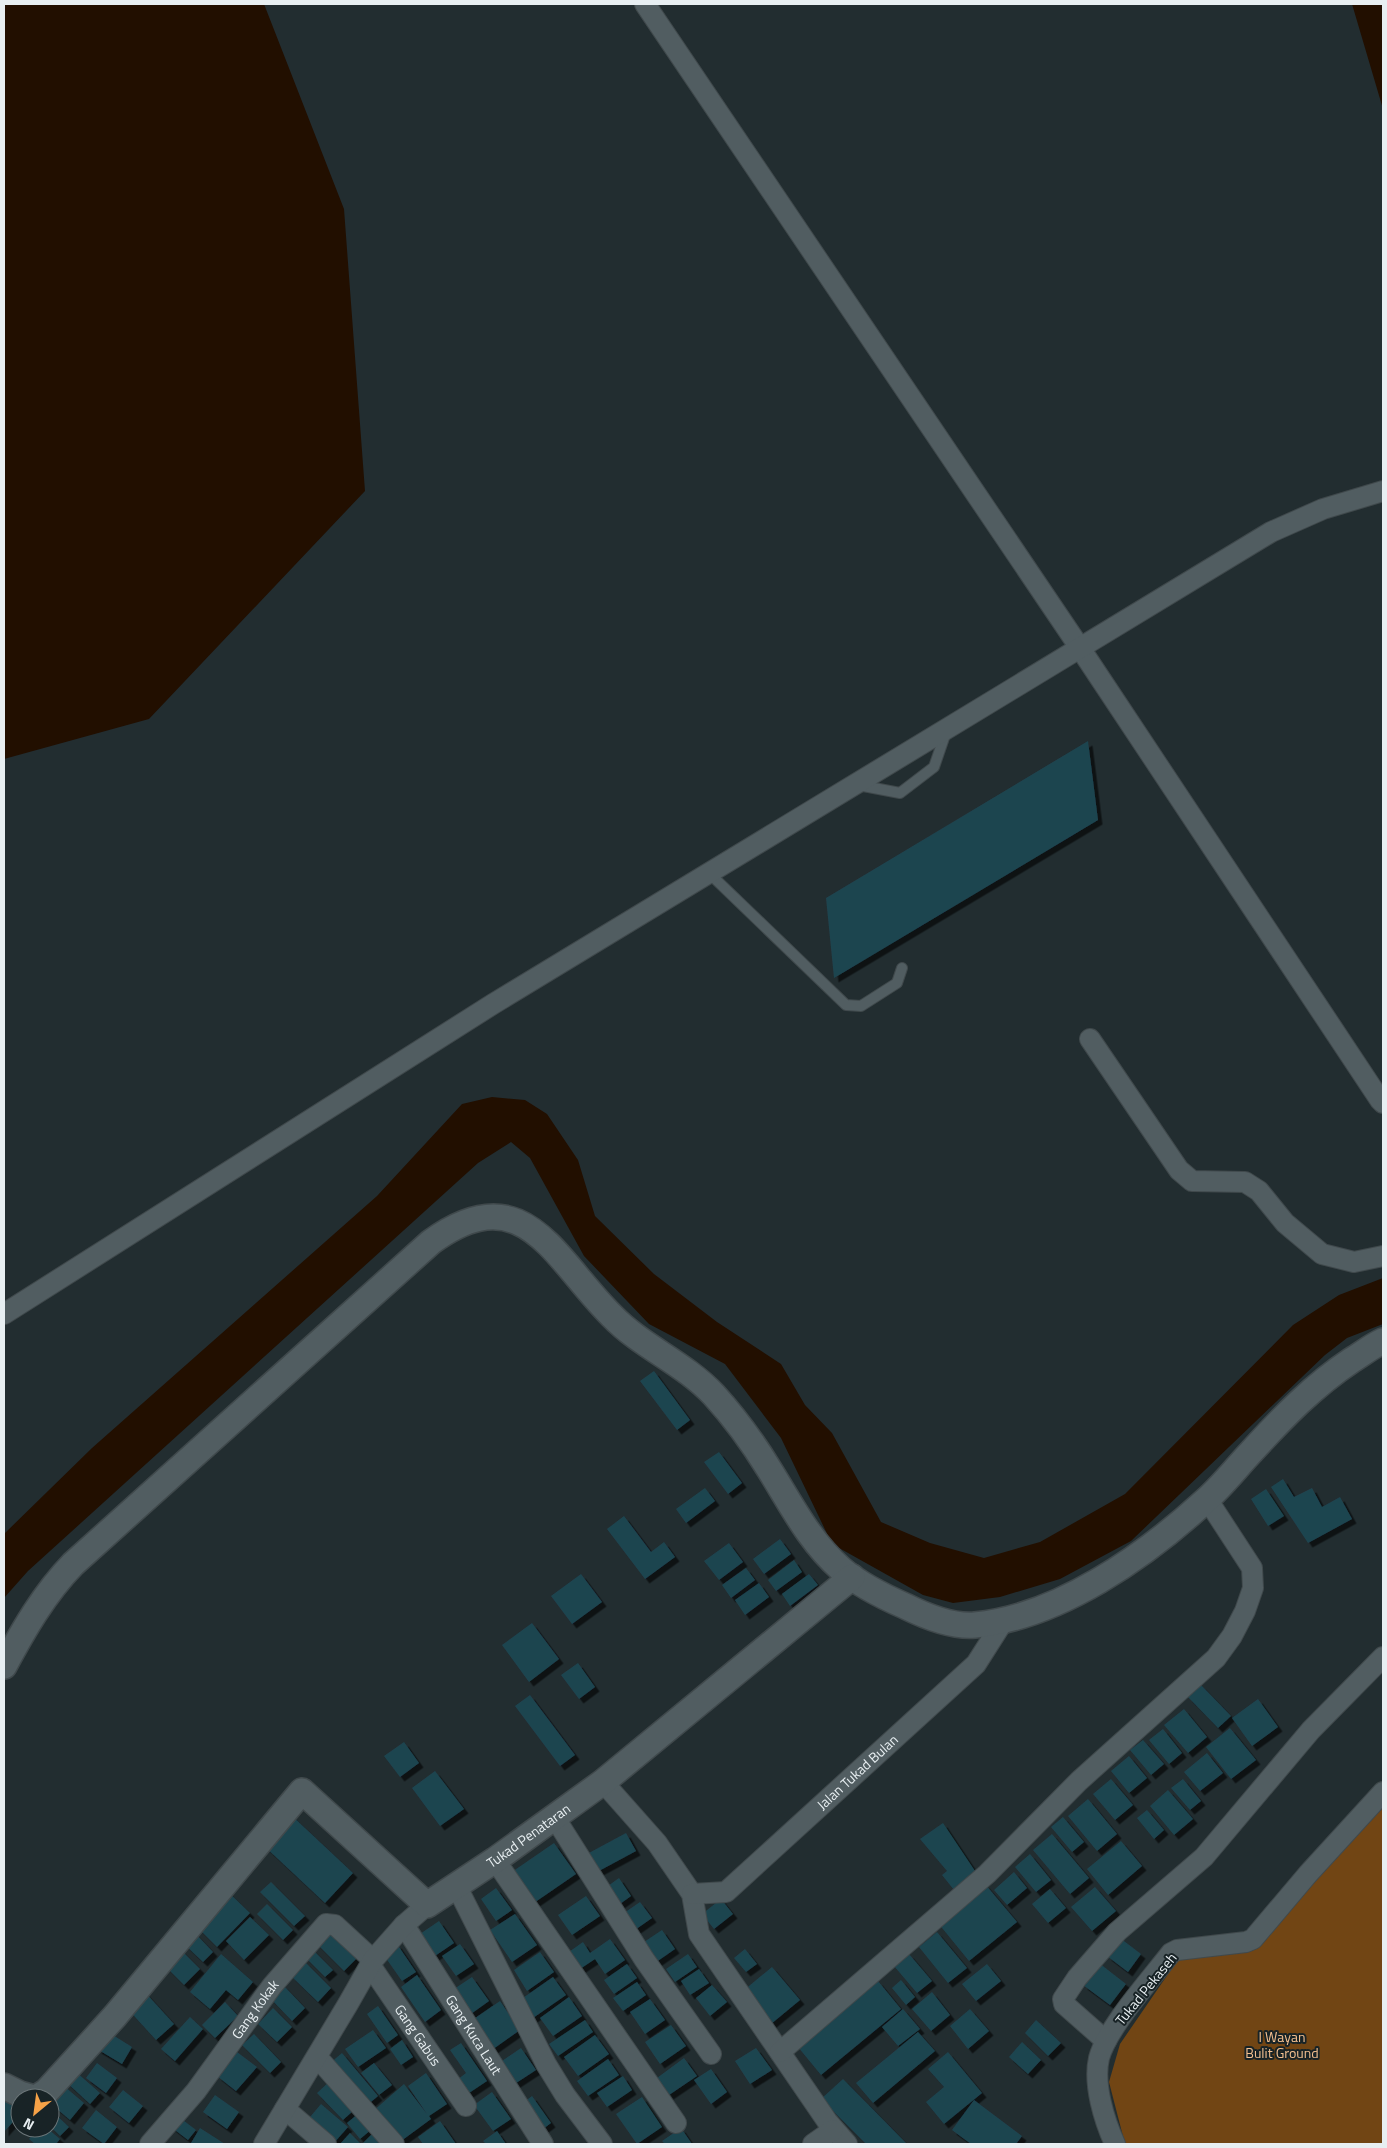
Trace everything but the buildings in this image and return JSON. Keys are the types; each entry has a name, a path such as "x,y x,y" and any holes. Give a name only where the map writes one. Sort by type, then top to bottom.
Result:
{"street":[{"path":"645,4 1080,648 1383,1103"},
{"path":"4,1314 493,1004 1271,532 1324,509 1383,491"},
{"path":"1090,1039 1179,1170 1192,1181 1245,1182 1259,1190 1285,1223 1322,1254 1354,1262 1383,1256"},
{"path":"4,1666 32,1615 56,1582 73,1564 431,1242 445,1232 478,1218 490,1217 511,1220 527,1227 545,1240 614,1319 706,1387 741,1427 811,1535 839,1567 880,1595 929,1618 972,1625 1004,1620 1051,1604 1105,1578 1134,1558 1207,1499 1296,1404 1322,1382 1382,1345"},
{"path":"780,2052 987,1874 1080,1781 1216,1658 1232,1636 1245,1612 1253,1588 1252,1568 1207,1499"},
{"name":"Tukad Penataran","path":"264,2144 317,2057 371,1962 404,1925 427,1906 555,1818 603,1782 852,1577"},
{"name":"Jalan Tukad Bulan","path":"692,1894 726,1892 976,1664 1004,1620"},
{"path":"1106,2041 1064,2004 1063,1999 1077,1978 1117,1932 1204,1857 1311,1730 1383,1657"},
{"path":"603,1782 657,1843 692,1894 699,1934 833,2130 847,2144"},
{"path":"50,2088 114,2016 302,1791 427,1906"},
{"name":"Tukad Pekaseh","path":"1115,2144 1098,2087 1097,2069 1099,2057 1106,2041 1171,1953 1178,1950 1246,1942 1253,1939 1308,1874 1383,1792"},
{"path":"555,1818 644,1959 711,2054"},
{"path":"495,1860 676,2123"},
{"path":"457,1886 546,2064 565,2095 602,2144"},
{"name":"Gang Kokak","path":"150,2144 196,2091 272,1986 326,1924 335,1925 371,1962"},
{"name":"Gang Kuca Laut","path":"404,1925 543,2144"},
{"name":"Gang Gabus","path":"371,1962 466,2106"},
{"path":"317,2057 394,2144"},
{"path":"285,2109 326,2144"},
{"path":"813,2144 833,2130"}],"lane":[{"path":"856,784 900,793 934,767 947,728"},
{"path":"709,873 846,1006 861,1006 897,983 902,968"}],"green space":[{"name":"I Wayan Bulit Ground","path":"1383,1805 1383,2144 1125,2144 1109,2082 1120,2044 1177,1961 1182,1958 1253,1950 1257,1947 1313,1880"}],"shaded area":[{"path":"4,4 264,4 344,209 365,491 149,719 4,759"},
{"path":"1352,4 1383,4 1383,109"},
{"path":"492,1097 525,1100 547,1114 578,1160 595,1216 654,1274 717,1322 781,1364 805,1405 832,1433 881,1522 930,1543 984,1558 1040,1542 1125,1494 1293,1325 1339,1295 1383,1278 1383,1324 1347,1338 1325,1355 1131,1541 1060,1579 1000,1597 953,1603 923,1595 832,1544 781,1438 725,1364 649,1324 584,1256 530,1158 511,1142 478,1163 28,1571 4,1598 4,1534 92,1448 377,1196 462,1104"}]}
